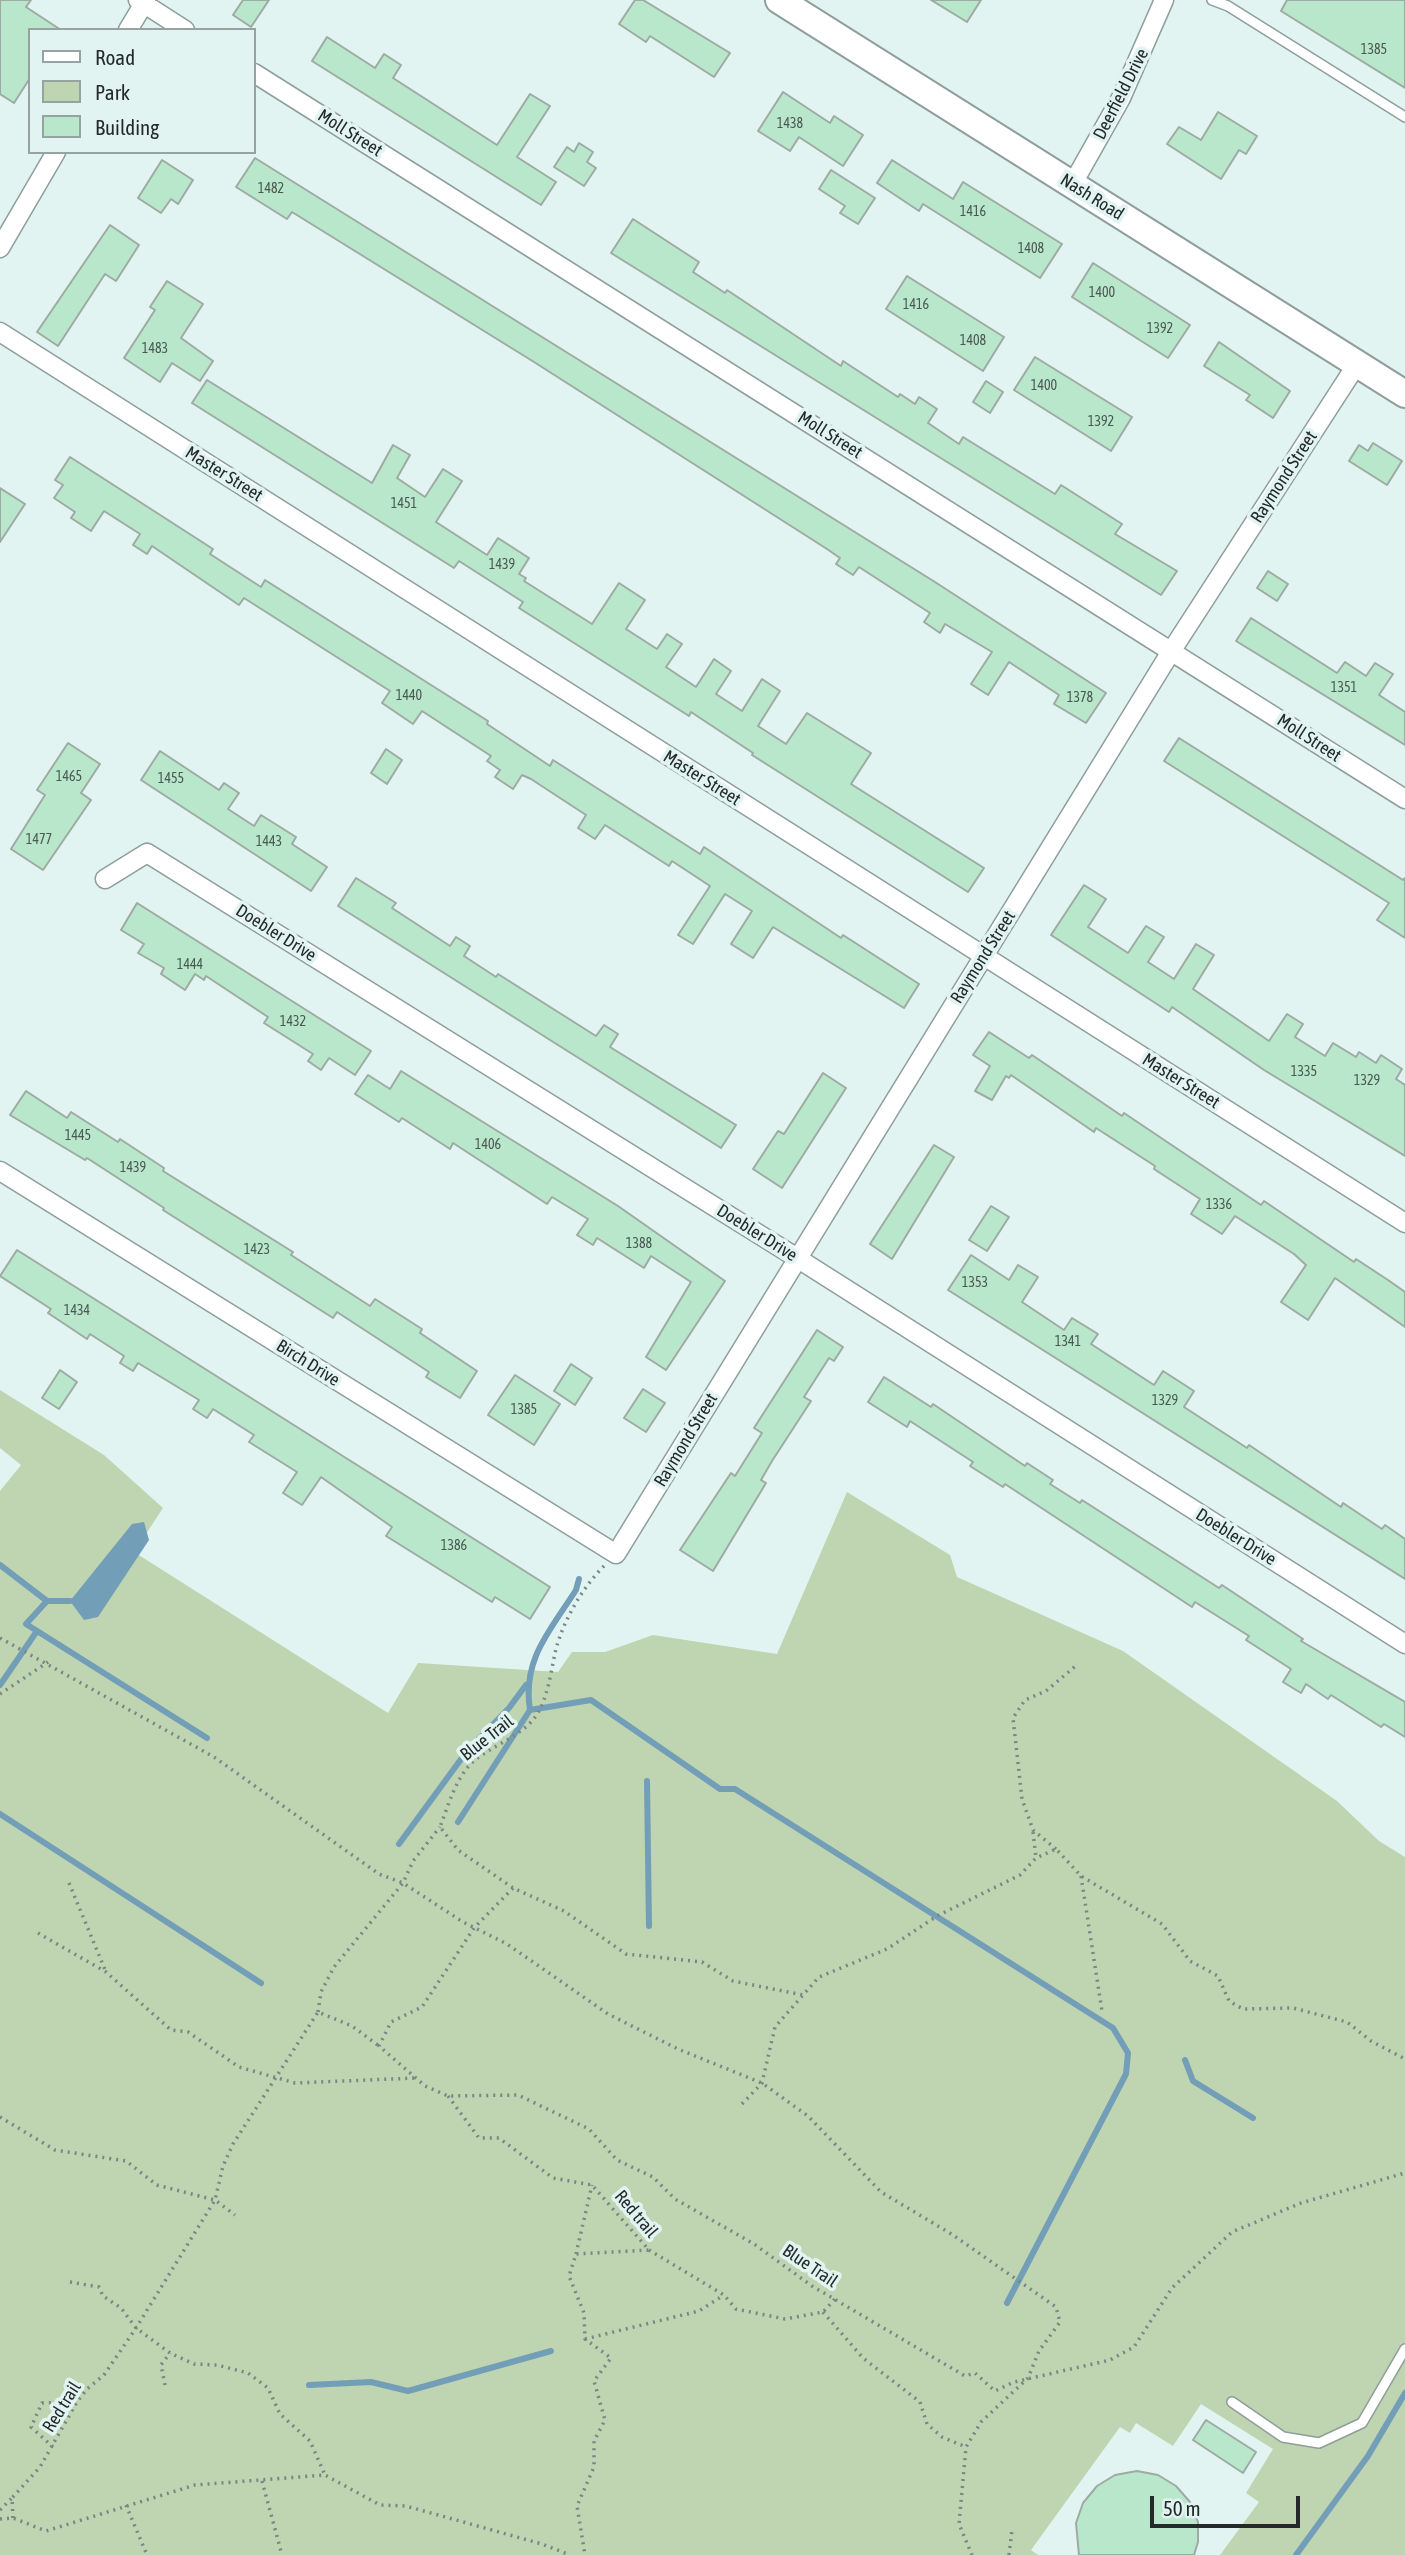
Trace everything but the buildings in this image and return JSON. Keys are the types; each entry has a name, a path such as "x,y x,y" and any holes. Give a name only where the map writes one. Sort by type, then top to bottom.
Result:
{"main road":[{"name":"Nash Road","path":"779,0 1405,394"}],"street":[{"name":"Deerfield Drive","path":"1072,184 1121,98 1164,0"},
{"path":"129,28 142,1 182,28"},
{"name":"Moll Street","path":"256,74 1405,799"},
{"path":"0,248 55,154"},
{"name":"Master Street","path":"0,332 1405,1223"},
{"name":"Raymond Street","path":"616,1554 1172,650 1357,364"},
{"name":"Doebler Drive","path":"105,879 147,853 797,1258 1405,1644"},
{"name":"Birch Drive","path":"0,1171 616,1554"}],"lane":[{"path":"1212,0 1229,3 1405,117"},
{"path":"1232,2402 1283,2437 1319,2443 1362,2423 1405,2349"}],"path":[{"name":"Blue Trail","path":"403,1883 413,1861 440,1827 459,1780 474,1761 525,1727 540,1710 550,1686 558,1644 587,1583 616,1554"},
{"path":"0,1638 48,1662 214,1757 379,1874 403,1883 474,1928 507,1944 608,2014 678,2049 762,2083 808,2116 881,2192 953,2235 1056,2307 1060,2322 1039,2351 1028,2378 981,2422 966,2447 959,2525 972,2555"},
{"path":"0,1694 48,1662"},
{"path":"1036,1858 1033,1830 1022,1799 1013,1718 1025,1700 1046,1691 1078,1664"},
{"path":"440,1827 458,1850 513,1888 564,1911 626,1954 702,1962 733,1981 803,1995"},
{"path":"1033,1830 1081,1875 1162,1924 1190,1961 1218,1976 1229,2001 1243,2009 1293,2008 1347,2022 1371,2041 1405,2059"},
{"path":"742,2104 762,2083 775,2028 819,1977 887,1949 937,1916 1020,1875 1036,1858 1056,1850"},
{"path":"1081,1875 1102,2011"},
{"name":"Red trail","path":"0,2510 53,2447 77,2402 104,2375 136,2328 215,2200 223,2166 233,2144 318,2012 321,1992 334,1968 403,1883"},
{"path":"69,1884 106,1972"},
{"path":"379,2046 391,2022 422,2007 474,1928 513,1888"},
{"path":"38,1933 106,1972 171,2030 188,2032 239,2067 276,2075 295,2083 418,2078"},
{"path":"318,2012 352,2026 425,2086 447,2096"},
{"name":"Blue Trail","path":"447,2096 518,2095 589,2129 617,2160 653,2177 675,2199 754,2244 835,2300 965,2376 975,2373 995,2391 1028,2378 1110,2360 1133,2347 1172,2288 1232,2232 1301,2203 1405,2173"},
{"name":"Red trail","path":"447,2096 479,2138 499,2138 553,2178 592,2185 649,2250"},
{"path":"0,2117 55,2150 126,2161 157,2185 215,2200 235,2214"},
{"path":"584,2340 584,2313 569,2276 592,2185"},
{"path":"649,2250 724,2295 736,2309 786,2319 823,2312 835,2300"},
{"name":"Red trail","path":"576,2254 649,2250"},
{"path":"70,2282 99,2287 103,2296 121,2308 136,2328 170,2353 194,2364 217,2365 248,2373 268,2388 280,2414 310,2441 325,2475"},
{"path":"584,2340 699,2311 724,2295"},
{"path":"823,2312 863,2358 920,2402 927,2424 942,2437 966,2447"},
{"path":"584,2340 611,2358 594,2381 605,2420 594,2441 594,2467 577,2507 585,2555"},
{"path":"166,2385 161,2365 170,2353"},
{"path":"53,2447 30,2427 42,2403 77,2402"},
{"path":"0,2519 13,2518 46,2530 195,2485 325,2475 380,2505 406,2506 542,2544 570,2555"},
{"path":"262,2481 282,2555"},
{"path":"12,2498 13,2518"},
{"path":"126,2505 147,2555"},
{"path":"1009,2555 1012,2530"}],"green space":[{"path":"0,1390 104,1455 163,1508 134,1552 388,1713 418,1663 558,1672 572,1652 605,1652 653,1635 777,1654 847,1492 950,1555 957,1577 1123,1651 1337,1801 1379,1841 1405,1857 1405,2555 1220,2555 1259,2502 1246,2493 1273,2449 1201,2404 1173,2446 1136,2423 1130,2433 1120,2427 1031,2550 1038,2555 0,2555 0,1491 21,1465 0,1448"}],"water":[{"path":"144,1522 149,1540 98,1617 84,1620 70,1601 132,1524"}],"waterway":[{"path":"0,1565 47,1601 26,1624 207,1738"},
{"path":"458,1822 530,1710 530,1676 534,1660 576,1590 579,1579"},
{"path":"47,1601 70,1601"},
{"path":"0,1685 37,1631"},
{"path":"399,1844 467,1751 509,1708 526,1685"},
{"path":"530,1710 591,1700 720,1789 735,1789 1113,2028 1128,2053 1126,2074 1007,2303"},
{"path":"647,1781 649,1926"},
{"path":"0,1814 261,1983"},
{"path":"1185,2060 1193,2081 1253,2118"},
{"path":"309,2385 371,2382 408,2391 551,2351"},
{"path":"1296,2555 1368,2456 1405,2393"}]}
